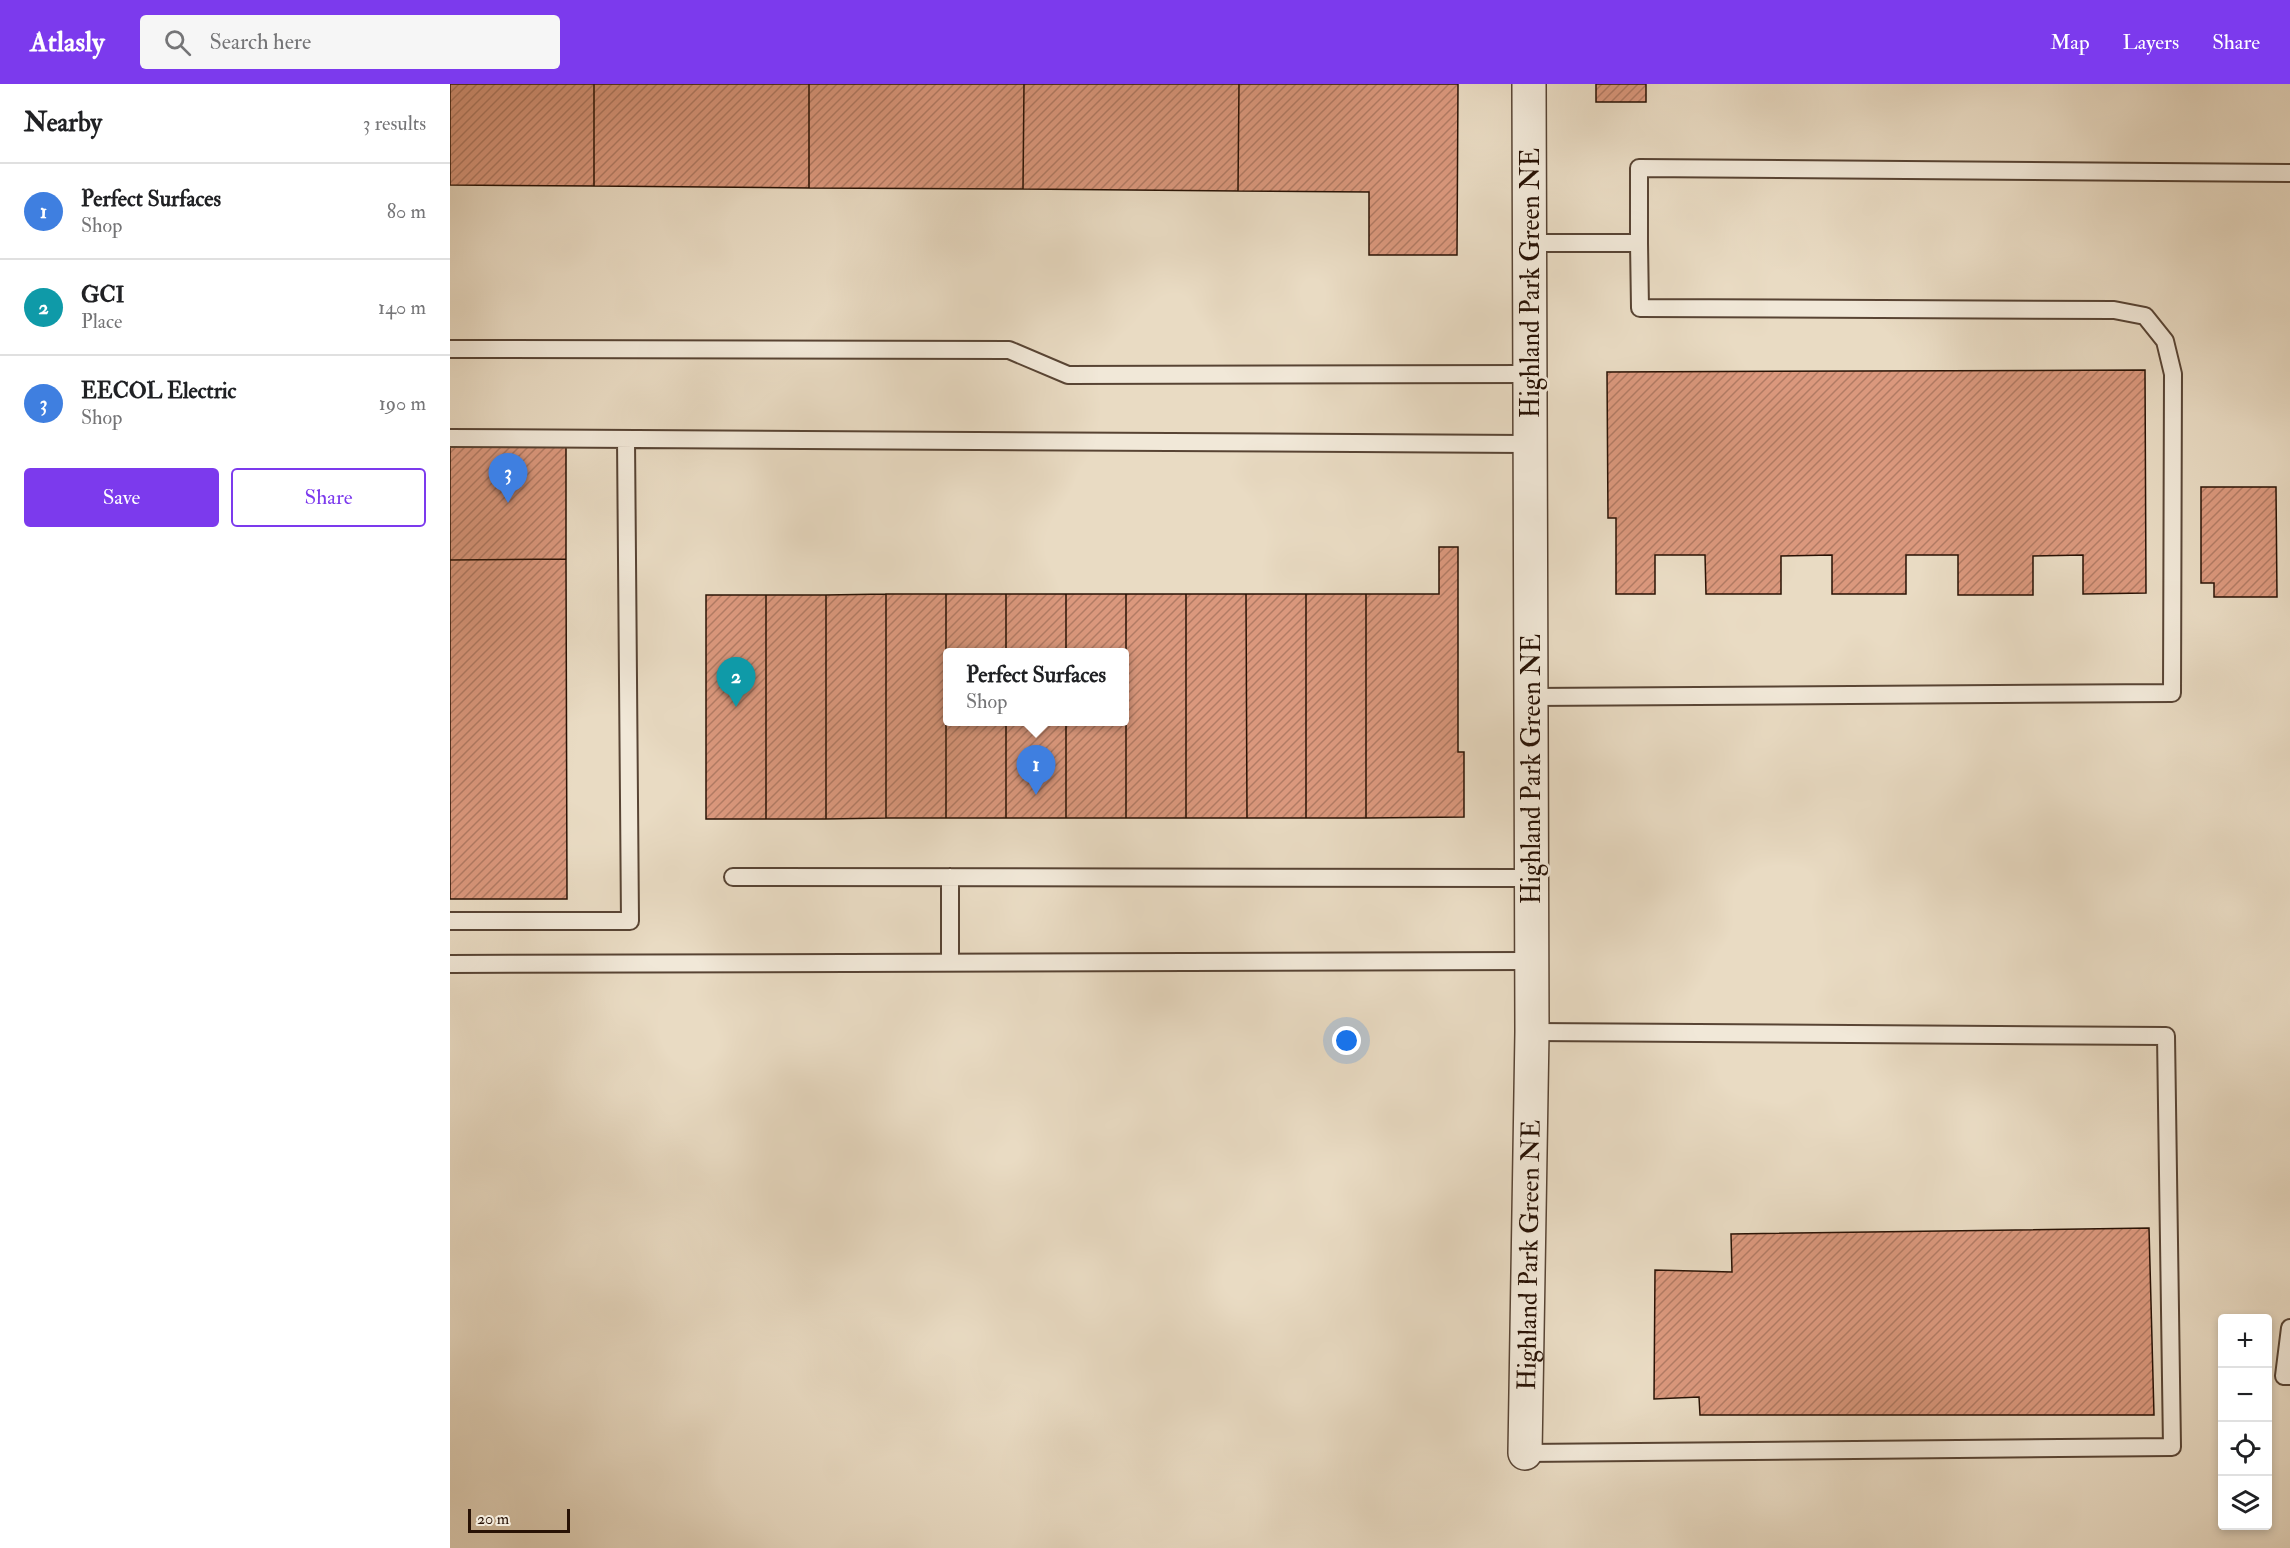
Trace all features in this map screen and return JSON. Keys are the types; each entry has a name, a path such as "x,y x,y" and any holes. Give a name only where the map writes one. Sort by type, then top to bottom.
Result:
{"street":[{"name":"Highland Park Green NE","path":"1525,1453 1532,1032 1529,84"}],"lane":[{"path":"1531,697 2172,693 2173,374 2164,341 2145,316 2114,310 1640,309 1639,168 2290,173"},
{"path":"1529,243 1639,243"},
{"path":"450,349 1009,350 1068,375 1530,374"},
{"path":"450,438 1530,444"},
{"path":"450,921 630,921 626,439"},
{"path":"733,877 1531,878"},
{"path":"950,877 950,963"},
{"path":"450,964 1532,961"},
{"path":"1525,1453 2172,1447 2166,1036 1532,1032"},
{"path":"2290,1328 2284,1376 2290,1376"}],"building":[{"path":"450,84 594,84 594,186 450,185"},
{"path":"594,84 809,84 809,188 594,186"},
{"path":"809,84 1024,84 1023,189 809,188"},
{"path":"1024,84 1239,84 1238,191 1023,189"},
{"path":"1239,84 1458,84 1457,255 1369,255 1369,192 1238,191"},
{"path":"1596,84 1646,84 1646,102 1596,102"},
{"path":"2145,370 2146,593 2083,594 2083,555 2033,556 2033,595 1958,595 1958,555 1906,555 1906,594 1832,594 1832,555 1781,556 1781,594 1706,594 1705,555 1655,555 1655,594 1616,594 1616,518 1608,518 1607,372"},
{"path":"450,446 566,446 566,559 450,560"},
{"path":"2201,487 2276,487 2277,597 2214,597 2214,583 2201,583"},
{"path":"1439,547 1458,547 1458,752 1464,752 1464,817 1366,818 1366,594 1439,594"},
{"path":"566,559 567,899 450,899 450,560"},
{"path":"886,594 946,594 943,726 946,726 946,818 886,818"},
{"path":"886,594 886,818 826,819 826,595"},
{"path":"946,594 1006,594 1006,648 946,648"},
{"path":"1006,594 1066,594 1066,648 1006,648"},
{"path":"1066,594 1126,594 1126,648 1066,648"},
{"path":"1126,594 1186,594 1186,818 1126,818 1129,648 1126,648"},
{"path":"1186,594 1246,594 1247,818 1186,818"},
{"path":"1246,594 1306,594 1306,818 1247,818"},
{"path":"1306,594 1366,594 1366,818 1306,818"},
{"path":"706,595 766,595 766,819 706,819"},
{"path":"766,595 826,595 826,819 766,819"},
{"path":"946,726 1006,726 1006,818 946,818"},
{"path":"1006,726 1066,726 1066,818 1006,818"},
{"path":"1066,726 1126,726 1126,818 1066,818"},
{"path":"2149,1228 2154,1415 1700,1415 1699,1397 1654,1399 1655,1270 1732,1272 1731,1234"}],"place":[{"name":"EECOL Electric","path":"508,503"},
{"name":"GCI","path":"736,707"},
{"name":"Perfect Surfaces","path":"1036,795"}]}
